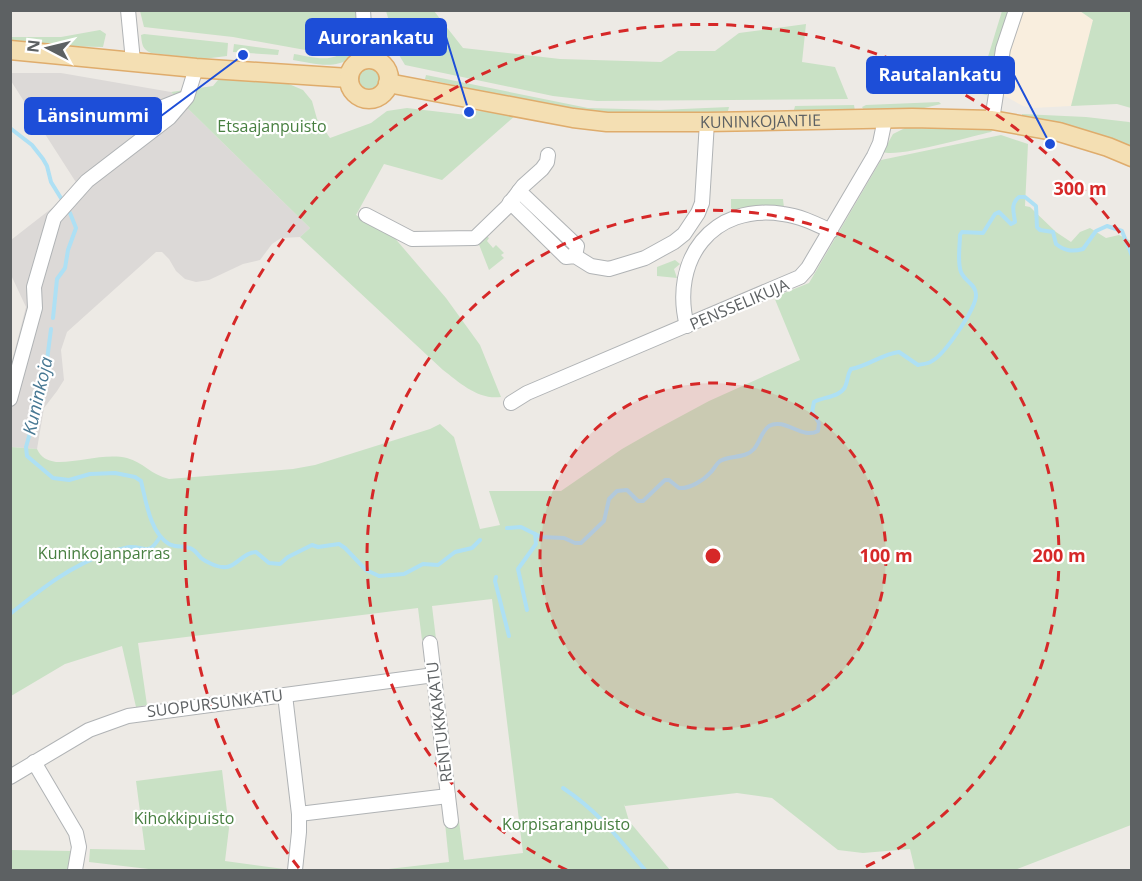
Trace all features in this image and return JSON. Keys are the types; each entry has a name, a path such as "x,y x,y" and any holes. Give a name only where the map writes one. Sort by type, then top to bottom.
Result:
{"main road":[{"path":"10,50 196,68 349,78"},
{"path":"366,59 377,61 385,68 389,78 379,96 368,99 354,92 349,78 352,67 366,59"},
{"name":"KUNINKOJANTIE","path":"388,83 573,118 633,123 969,118 992,120 1059,132 1108,147 1131,157"}],"street":[{"path":"128,10 133,62"},
{"path":"363,10 366,59"},
{"path":"992,120 1003,49 1016,10"},
{"path":"10,399 35,308 34,287 54,218 87,181 169,118 187,97 196,68"},
{"path":"73,113 148,113 187,97"},
{"name":"PENSSELIKUJA","path":"511,403 527,393 800,278 831,231 874,156 880,143 885,119"},
{"path":"515,197 566,257 575,256 591,266 609,269 623,266 658,252 688,229 702,203 707,122"},
{"path":"366,215 412,239 475,238 542,169 547,162 548,155"},
{"path":"687,326 682,305 683,282 687,265 702,241 720,226 753,213 785,214 810,221 831,231"},
{"path":"688,229 702,241"},
{"name":"RENTUKKAKATU","path":"299,814 448,796 430,643"},
{"name":"SUOPURSUNKATU","path":"10,777 89,730 128,716 434,675"},
{"path":"285,694 299,814 295,870"},
{"path":"34,762 76,833 79,851 75,870"},
{"path":"448,796 451,821"}],"shaded area":[{"path":"1023,11 1080,11 1093,20 1071,106 1033,108 1023,106 1003,95 1007,55"},
{"path":"11,73 61,73 171,92 310,228 300,237 281,238 272,244 260,260 243,264 209,280 196,282 185,279 162,252 156,252 67,332 61,350 64,380 44,408 37,449 11,447 11,365 26,307 11,275 11,240 79,187 11,81"}],"green space":[{"path":"140,11 356,11 356,37 343,36 341,44 331,50 311,51 233,37 144,27"},
{"path":"386,11 434,11 463,48 560,59 661,62 678,51 715,51 739,33 806,24 802,62 835,67 848,99 597,101 553,96 405,65 399,55"},
{"path":"1002,11 1009,11 998,44 987,95 982,94 987,60"},
{"path":"1080,11 1131,11 1131,108 1117,104 1071,106 1093,20"},
{"path":"100,30 106,34 103,47 11,45 10,37 61,37"},
{"path":"141,35 228,43 227,56 203,59 151,53 143,46"},
{"path":"234,44 279,50 278,55 233,52"},
{"path":"355,44 350,58 337,64 323,65 293,60 294,54 316,58 334,57"},
{"path":"369,69 376,72 379,79 376,86 369,89 362,86 359,79 362,72"},
{"path":"426,75 588,108 660,110 729,107 728,111 659,116 587,113 425,79"},
{"name":"Etsaajanpuisto","path":"230,77 284,82 303,90 312,101 317,119 330,138 371,123 387,111 407,108 475,116 476,111 516,115 442,180 384,164 356,215 393,236 446,298 480,345 501,397 477,393 443,370 300,237 310,228 171,92 213,86 218,80"},
{"path":"939,102 941,104 920,109 867,111 862,107 866,105"},
{"path":"854,105 855,111 794,110 795,106"},
{"path":"1022,114 1129,122 1131,123 1131,149 1085,131 1022,116"},
{"path":"905,128 994,129 991,132 918,149 883,152 893,134"},
{"path":"1001,135 1028,144 1025,206 1030,207 1056,232 1071,242 1080,232 1090,228 1106,238 1119,235 1131,241 1131,825 1015,870 915,870 910,849 863,853 838,850 772,798 737,793 625,806 624,804 629,821 670,870 380,870 449,862 445,823 459,821 464,860 523,853 492,599 432,606 436,639 422,640 418,608 138,643 147,705 136,707 122,646 65,664 11,696 11,447 37,449 40,455 56,462 109,457 127,458 169,479 293,469 315,465 440,424 454,437 480,529 500,525 489,491 561,491 622,449 657,429 709,401 800,360 774,297 809,283 881,160"},
{"path":"731,199 783,199 784,208 737,213 731,208"},
{"path":"485,235 489,238 487,241 493,248 496,245 504,253 501,255 504,258 489,270 478,242"},
{"path":"675,260 680,264 674,269 677,278 657,276 657,267"},
{"name":"Kihokkipuisto","path":"222,770 229,828 225,861 284,870 157,870 89,862 90,849 145,850 136,781"},
{"path":"11,850 72,851 68,870 11,870"}],"waterway":[{"name":"Kuninkoja","path":"10,128 32,145 43,159 51,182 64,203"},
{"name":"Kuninkoja","path":"507,528 521,527 541,537 564,538 581,543 604,521 609,499 617,491 627,490 638,501 643,501 665,480 669,480 679,488 692,485 701,481 720,461 750,452 766,428 775,424 806,433 818,431 819,423 812,412 814,402 843,390 851,369 899,352 918,365 932,361 959,331 975,302 976,291 960,268 960,235 962,232 983,233 995,214 999,212 1011,224 1015,222 1013,212 1019,197 1025,197 1036,206 1037,227 1040,230 1053,232 1056,244 1062,248 1072,251 1083,249 1096,231 1107,226 1122,231 1132,256"},
{"name":"Kuninkoja","path":"53,318 57,279 65,268 68,250 76,228 70,213"},
{"name":"Kuninkoja","path":"51,329 44,383 26,447 27,456 53,478 69,480 90,474 115,473 135,477 141,481 153,525 169,544 189,548 206,561 223,567 231,566 256,552 269,563 280,564 288,557 312,545 318,547 339,544 366,570 379,576 404,574 423,564 438,565 455,552 472,548 480,540"},
{"path":"527,610 518,569 536,544 535,534"},
{"path":"10,614 44,587 81,564 124,548 150,549 160,537"},
{"path":"496,577 495,581 509,636"},
{"path":"563,788 598,816 645,870"}],"place":[{"name":"Länsinummi","path":"243,55"},
{"name":"Aurorankatu","path":"469,112"},
{"name":"Rautalankatu","path":"1050,144"}],"park label":[{"name":"Kuninkojanparras","path":"104,553"},
{"name":"Korpisaranpuisto","path":"566,824"}]}
